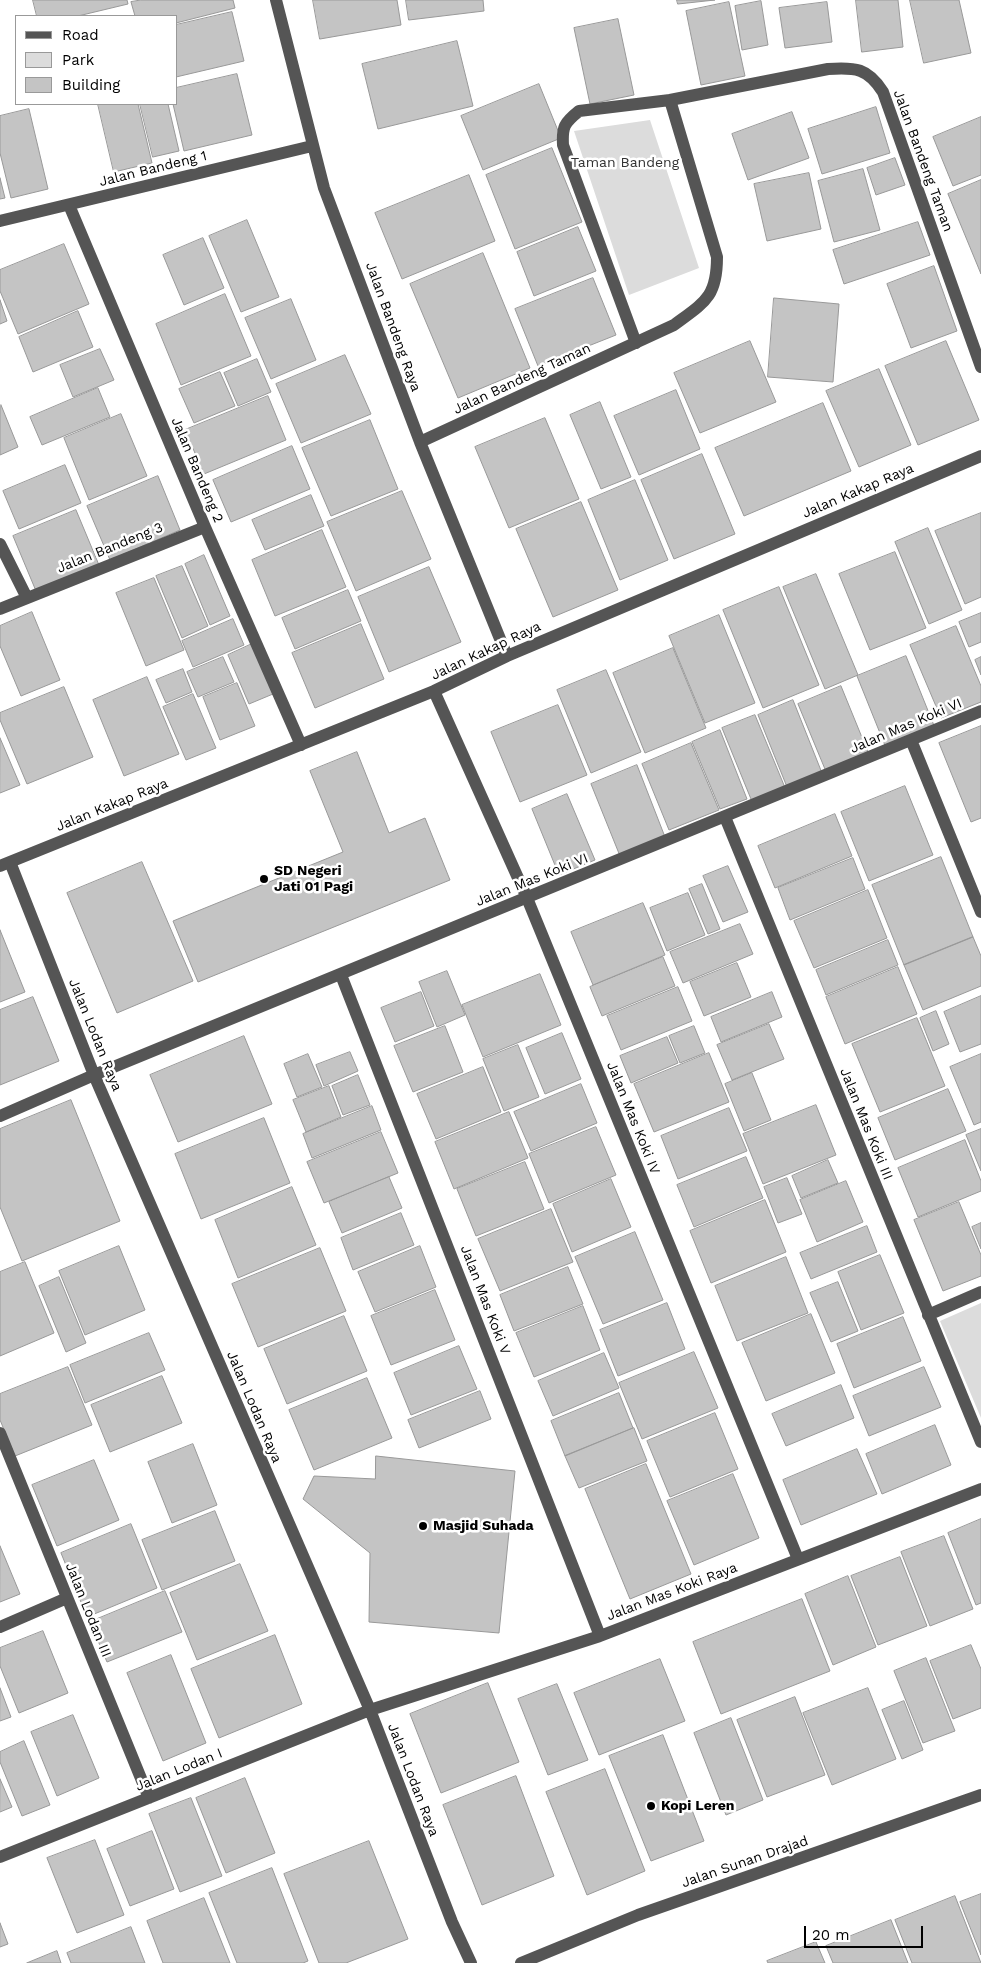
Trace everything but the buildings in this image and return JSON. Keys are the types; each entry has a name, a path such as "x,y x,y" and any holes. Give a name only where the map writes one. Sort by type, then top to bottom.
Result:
{"street":[{"name":"Jalan Bandeng Raya","path":"276,0 324,188 420,442 507,656"},
{"name":"Jalan Bandeng Taman","path":"636,343 563,145 562,129 569,119 580,112 670,100 828,69 850,67 865,73 875,80 883,92 981,367"},
{"name":"Jalan Bandeng Taman","path":"420,442 674,325 695,310 710,295 717,276 718,256 670,100"},
{"name":"Jalan Bandeng 1","path":"0,221 312,146"},
{"name":"Jalan Bandeng 2","path":"69,205 205,527 301,745"},
{"name":"Jalan Kakap Raya","path":"5,864 434,691 507,656 981,456"},
{"name":"Jalan Bandeng 3","path":"0,609 205,527"},
{"path":"0,544 27,598"},
{"name":"Jalan Mas Koki IV","path":"434,691 527,898 798,1558"},
{"name":"Jalan Mas Koki VI","path":"0,1116 94,1075 981,711"},
{"path":"911,740 981,912"},
{"name":"Jalan Mas Koki III","path":"725,817 981,1442"},
{"name":"Jalan Lodan Raya","path":"5,864 94,1075 370,1710 452,1922 471,1963"},
{"name":"Jalan Mas Koki V","path":"341,975 600,1636"},
{"path":"928,1315 981,1292"},
{"name":"Jalan Lodan III","path":"0,1433 149,1798"},
{"name":"Jalan Mas Koki Raya","path":"370,1710 600,1636 981,1489"},
{"path":"0,1626 67,1598"},
{"name":"Jalan Lodan I","path":"0,1857 370,1710"},
{"name":"Jalan Sunan Drajad","path":"521,1963 638,1916 981,1795"}],"green space":[{"name":"Taman Bandeng","path":"650,120 699,268 629,295 574,131"},
{"path":"981,1303 981,1418 940,1321"}],"place":[{"name":"SD Negeri Jati 01 Pagi","path":"264,879"},
{"name":"Masjid Suhada","path":"423,1526"},
{"name":"Kopi Leren","path":"651,1806"}]}
